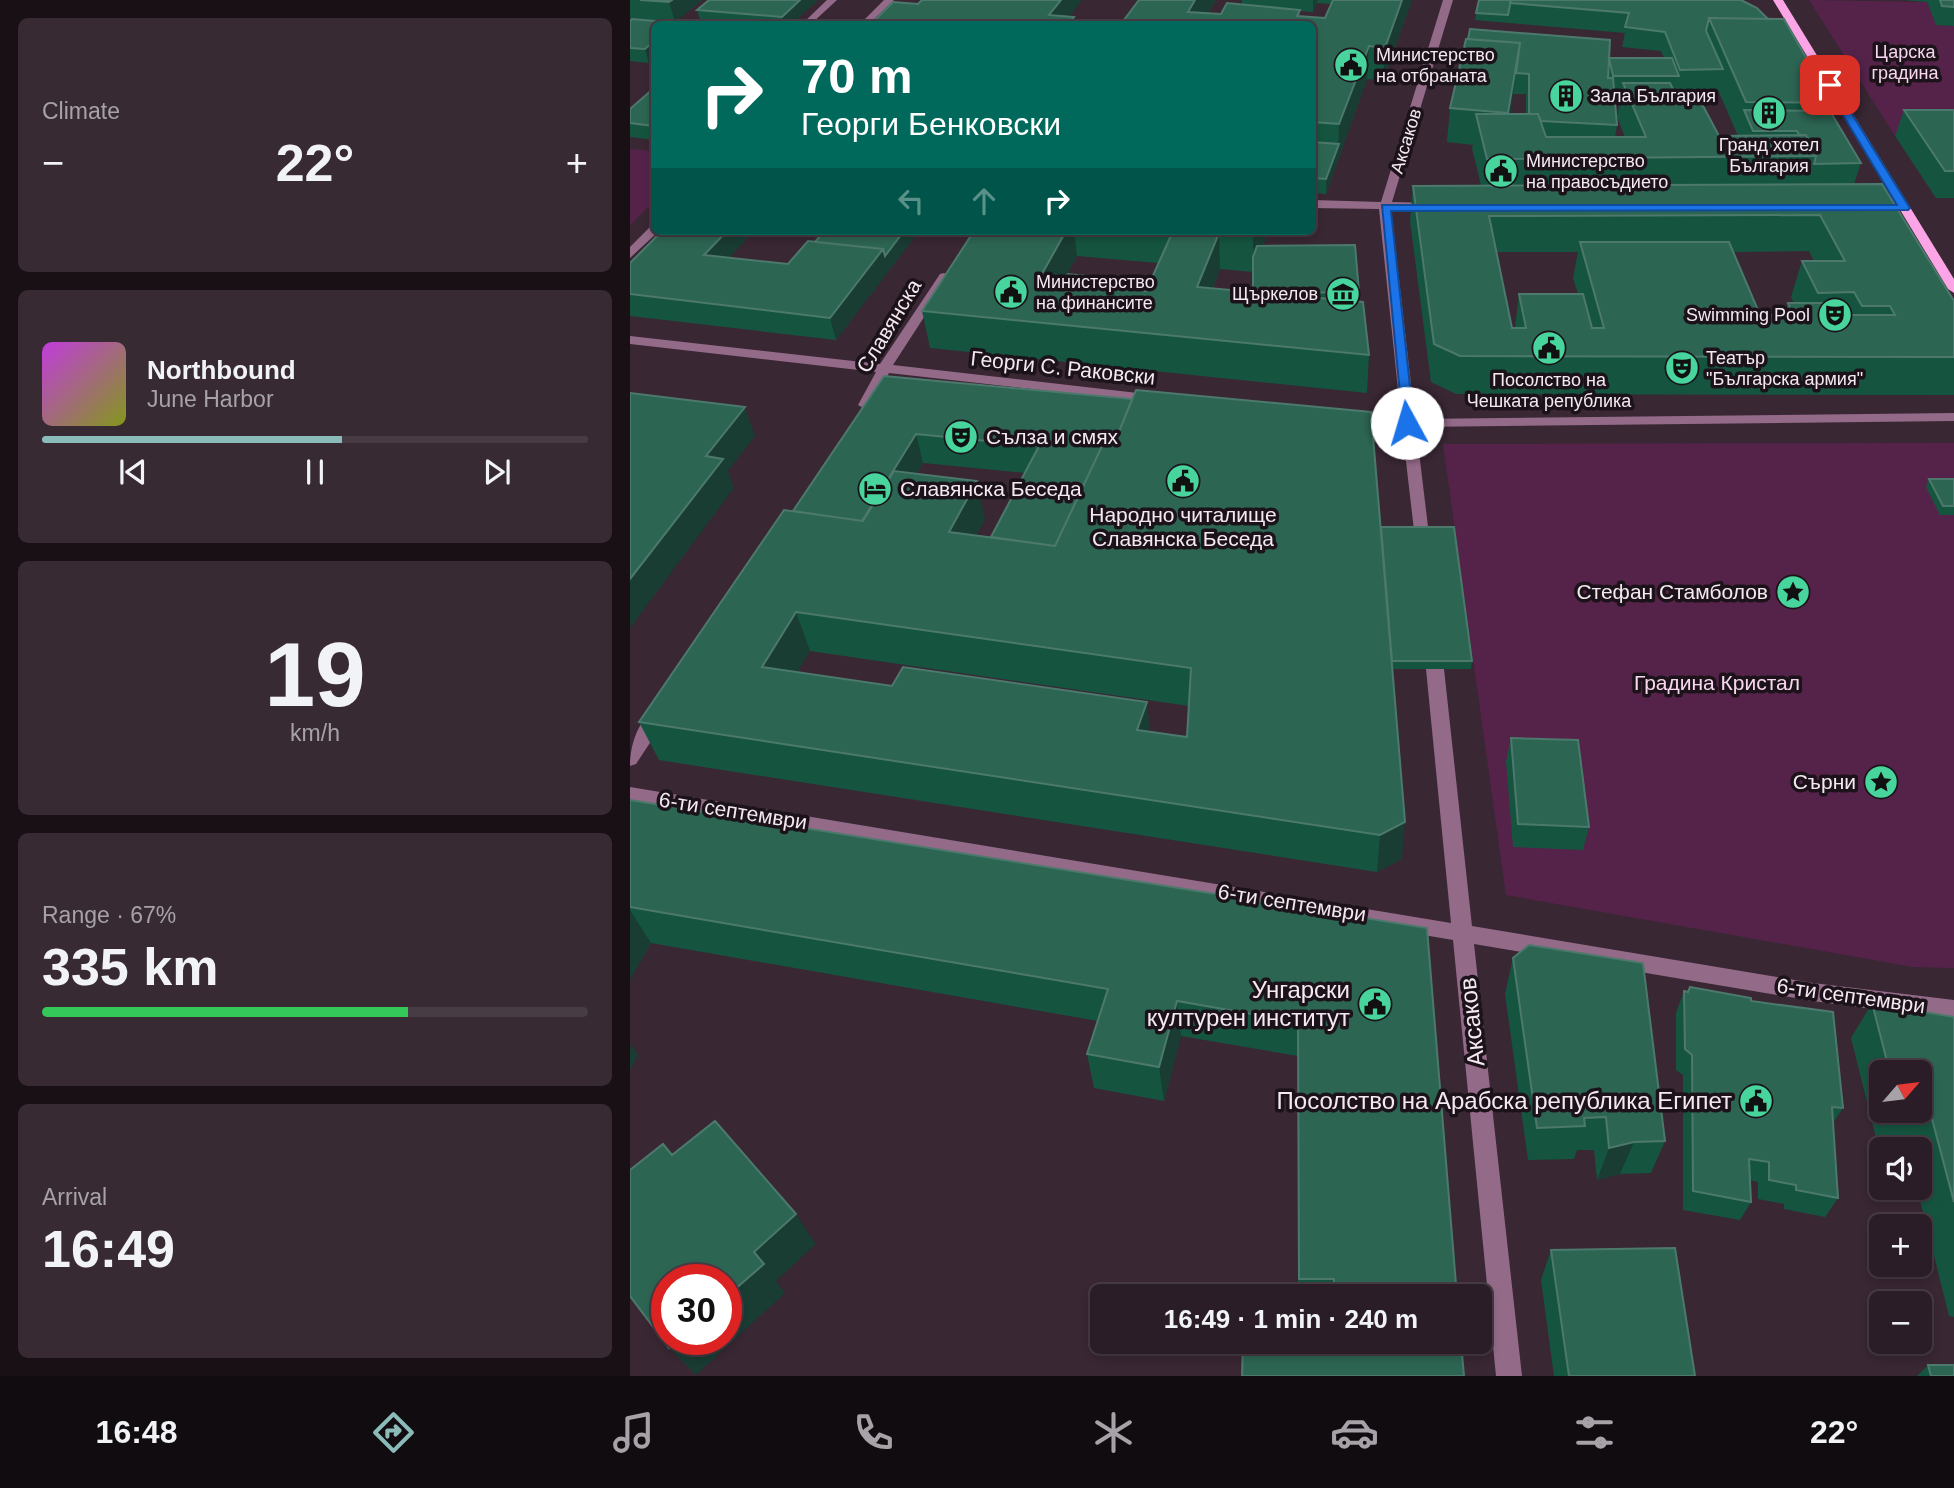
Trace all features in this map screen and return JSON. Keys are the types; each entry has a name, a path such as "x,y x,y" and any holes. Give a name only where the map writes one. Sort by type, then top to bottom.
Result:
{"main road":[{"path":"1779,0 1899,208 1954,289"}],"street":[{"path":"809,21 832,0"},
{"path":"867,21 889,0"},
{"name":"Аксаков","path":"1421,535 1385,207 1448,0"},
{"path":"1768,0 1779,0"},
{"path":"1316,204 1454,207"},
{"path":"630,254 651,233"},
{"name":"Славянска","path":"852,425 886,369 894,350 953,264"},
{"name":"Георги С. Раковски","path":"630,340 1170,401"},
{"path":"1333,418 1407,423 1954,417"},
{"name":"Аксаков","path":"1435,669 1509,1376"},
{"path":"630,759 666,706"},
{"name":"6-ти септември","path":"630,794 1463,931 1813,992 1954,1010"}],"green space":[{"name":"Царска градина","path":"1809,0 1927,2 1936,25 1954,26 1954,136 1895,136"},
{"path":"630,149 651,151 651,205 630,225"},
{"name":"Градина Кристал","path":"1954,443 1954,968 1913,967 1506,895 1443,444"}],"building":[{"path":"640,0 672,0 669,2"},
{"path":"709,0 800,0 782,17 697,10"},
{"path":"922,0 1061,0 1049,15 1074,17 1071,21 874,21 893,2 918,4"},
{"path":"1139,0 1195,0 1188,12 1221,14 1227,3 1300,10 1297,16 1325,18 1333,0 1402,0 1385,48 1369,46 1339,124 1316,122 1316,21 1123,21"},
{"path":"1479,0 1511,0 1508,15 1476,13"},
{"path":"1511,0 1741,0 1757,8 1768,19 1709,18 1706,31 1723,69 1680,70 1665,32 1625,27 1629,13 1510,3"},
{"path":"1940,0 1954,0 1954,7 1942,6"},
{"path":"1709,18 1784,19 1832,103 1746,102"},
{"path":"632,19 655,21 651,21 651,44 645,49 630,48"},
{"name":"Зала България","path":"1470,29 1610,40 1608,78 1613,78 1617,125 1541,121 1538,114 1529,114 1529,74 1516,73 1520,43 1468,39"},
{"path":"1466,39 1520,43 1508,113 1450,108"},
{"path":"1609,58 1672,58 1679,76 1613,76"},
{"path":"1623,83 1670,83 1679,102 1701,102 1719,136 1806,135 1816,156 1487,159 1476,114 1538,114 1546,137 1646,137"},
{"path":"651,91 651,126 630,123 630,109"},
{"path":"1744,110 1830,111 1861,163 1814,164 1816,156 1806,135 1799,135 1797,131 1753,131"},
{"path":"1904,110 1954,110 1954,171 1945,171"},
{"path":"1316,142 1339,144 1326,179 1316,178"},
{"path":"1882,184 1954,301 1954,357 1460,356 1434,344 1413,186","holes":["1820,215 1845,261 1802,261 1818,293 1854,292 1862,306 1890,306 1895,315 1838,315 1832,303 1788,303 1793,315 1760,315 1729,242 1580,242 1604,328 1592,328 1583,294 1519,294 1526,328 1512,328 1489,216"]},
{"path":"658,235 723,235 704,255 788,264 808,241 883,249 830,318 630,294 630,263"},
{"path":"821,235 901,235 885,256 883,249 815,242"},
{"path":"971,235 1064,235 1038,281 1063,283 1068,274 1125,280 1121,288 1146,291 1171,235 1218,235 1197,287 1363,302 1369,355 922,311"},
{"path":"1355,245 1359,292 1253,292 1253,257 1257,246"},
{"path":"884,376 1132,399 1114,444 1103,444 1055,546 991,537 1039,446 916,434 862,521 793,511"},
{"path":"1136,390 1371,412 1405,822 1380,835 639,722 784,510 863,521 894,471 977,481 949,532 1055,546 1103,444 1114,444","holes":["796,612 1191,668 1187,737 1137,730 1147,702 903,667 892,686 762,667"]},
{"path":"630,393 745,407 706,456 723,459 630,579"},
{"path":"1929,479 1954,479 1954,506 1943,506"},
{"path":"1381,527 1454,527 1472,661 1392,661"},
{"path":"1511,738 1578,740 1589,827 1518,824"},
{"path":"630,800 1427,928 1456,1284 1334,1284 1334,1279 1299,1279 1298,1022 1177,1001 1159,1067 1087,1054 1108,989 630,907"},
{"path":"1529,945 1643,963 1665,1141 1634,1142 1609,1148 1606,1117 1584,1118 1585,1126 1537,1128 1513,958"},
{"name":"Посолство на Арабска република Египет","path":"1690,987 1751,998 1751,1001 1833,1012 1843,1108 1832,1107 1838,1198 1796,1190 1796,1185 1769,1180 1769,1162 1749,1159 1751,1202 1693,1191 1692,1055 1685,1049 1684,991 1688,992"},
{"path":"1872,1003 1954,1017 1954,1202 1932,1119 1932,1060 1887,1060"},
{"path":"715,1121 796,1214 754,1252 764,1264 742,1283 742,1264 651,1264 651,1324 630,1296 630,1170 663,1144 672,1155"},
{"path":"1675,1248 1695,1376 1569,1376 1551,1250"},
{"path":"1243,1354 1462,1354 1464,1376 1242,1376"},
{"path":"1928,1365 1954,1365 1954,1376 1931,1376"}],"place":[{"name":"Министерство на отбраната","path":"1351,65"},
{"name":"Зала България","path":"1566,96"},
{"name":"Гранд хотел България","path":"1769,113"},
{"name":"Министерство на правосъдието","path":"1501,171"},
{"name":"Министерство на финансите","path":"1011,292"},
{"name":"Щъркелов","path":"1343,294"},
{"name":"Swimming Pool","path":"1835,315"},
{"name":"Посолство на Чешката република","path":"1549,348"},
{"name":"Театър \"Българска армия\"","path":"1682,368"},
{"name":"Сълза и смях","path":"961,437"},
{"name":"Народно читалище Славянска Беседа","path":"1183,481"},
{"name":"Славянска Беседа","path":"875,489"},
{"name":"Стефан Стамболов","path":"1793,592"},
{"name":"Сърни","path":"1881,782"},
{"name":"Унгарски културен институт","path":"1375,1004"},
{"name":"Посолство на Арабска република Египет","path":"1756,1101"}],"route":[{"path":"1407,423 1385,207 1904,208 1830,85"}]}
